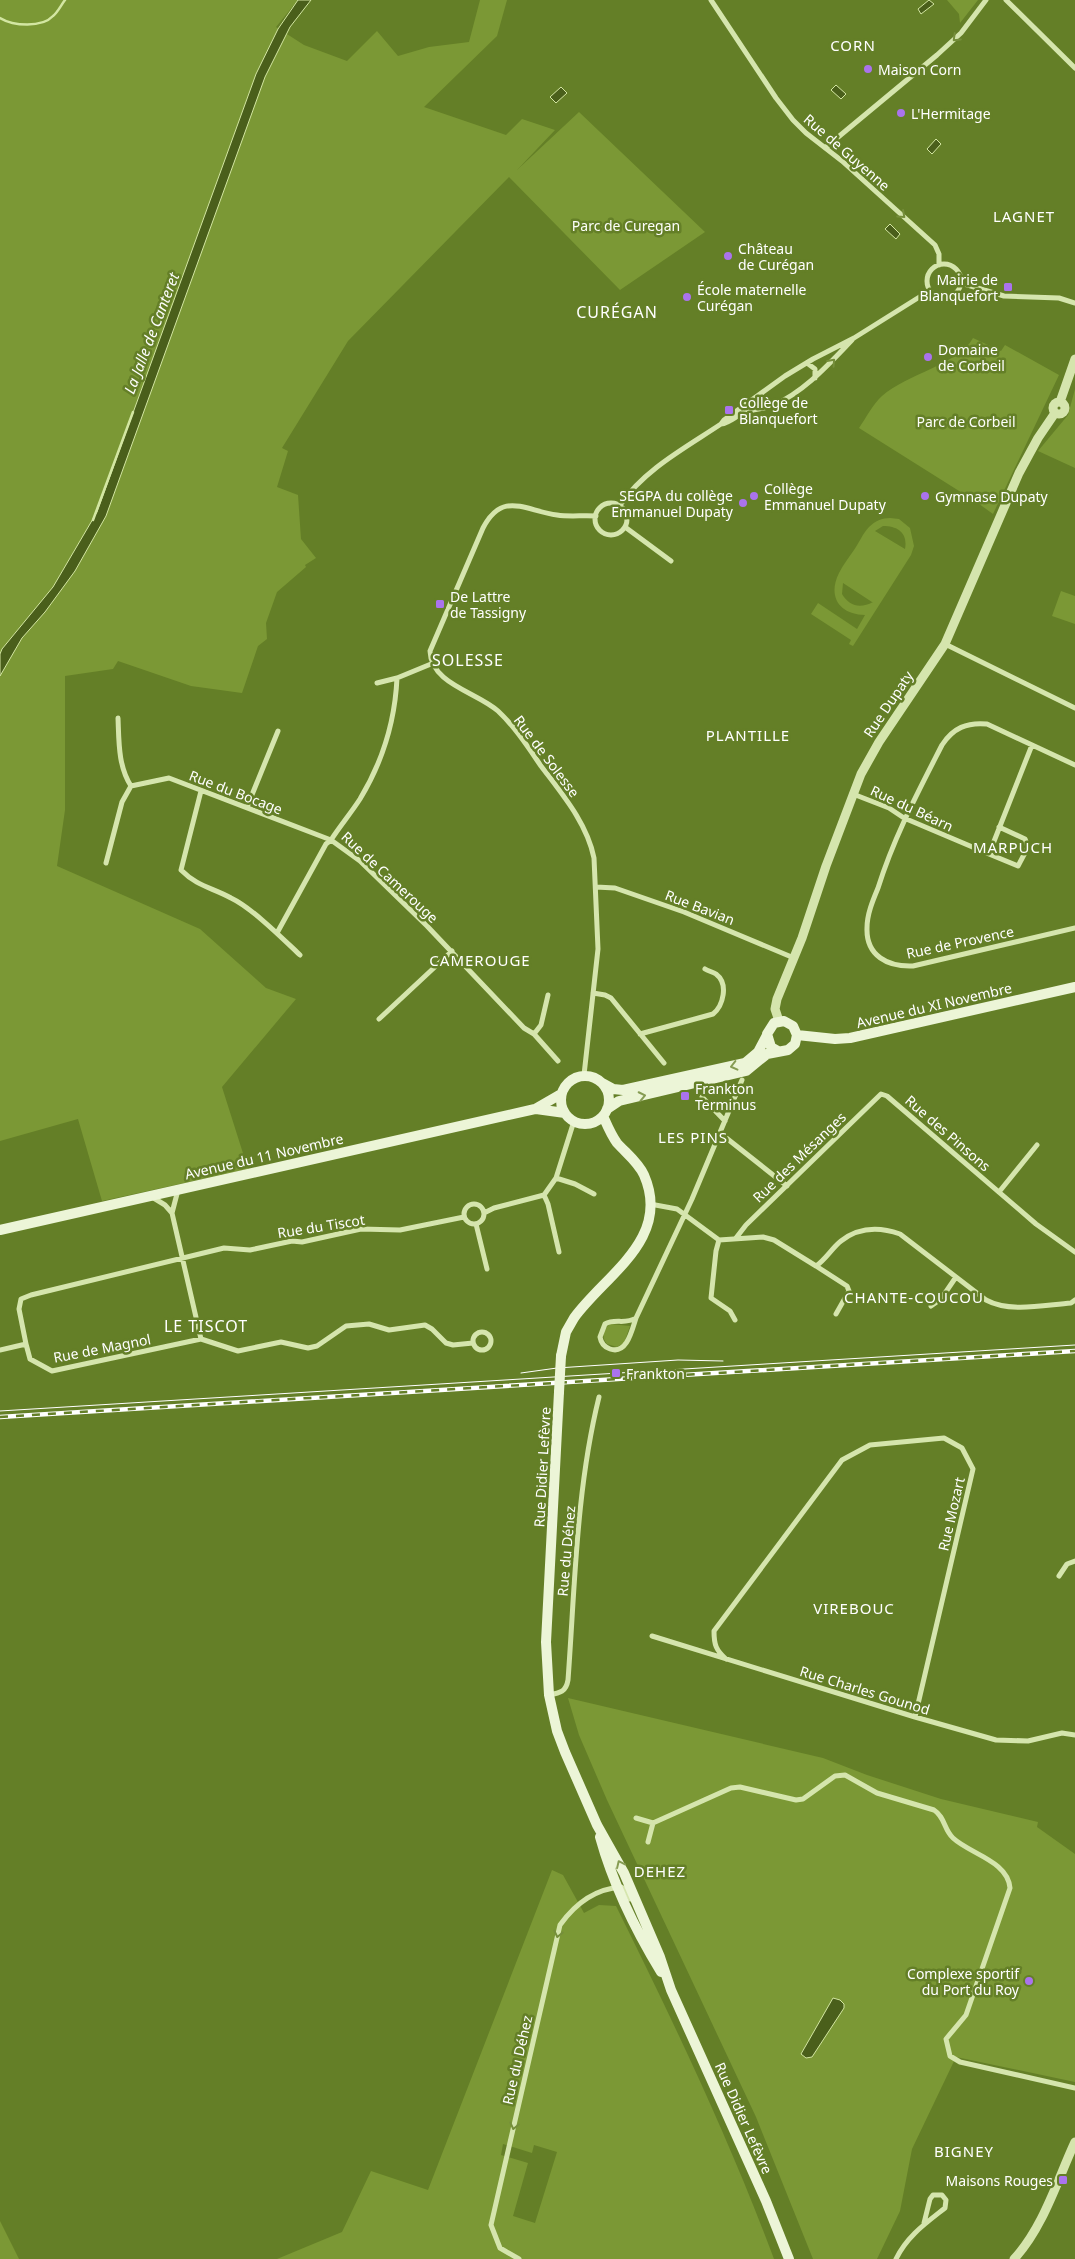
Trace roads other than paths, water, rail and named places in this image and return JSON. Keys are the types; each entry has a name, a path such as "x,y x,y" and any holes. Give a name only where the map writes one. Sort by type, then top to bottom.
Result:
{"main road":[{"name":"Avenue du XI Novembre","path":"797,1035 835,1039 850,1038 1075,987"},
{"path":"779,1021 789,1022 796,1030 797,1035 792,1048 767,1054 746,1072 619,1101 590,1123 574,1121 565,1113 561,1102 561,1094 570,1081 584,1075 591,1076 613,1089 623,1090 745,1062 758,1052 771,1026 779,1021"},
{"path":"767,1034 771,1046 778,1051"},
{"path":"602,1083 609,1096 605,1112"},
{"name":"Avenue du 11 Novembre","path":"0,1230 534,1109 561,1094"},
{"name":"Avenue du 11 Novembre","path":"534,1109 565,1113"},
{"name":"Rue Didier Lefèvre","path":"605,1112 617,1142"},
{"name":"Rue Didier Lefèvre","path":"590,1123 617,1142 637,1162 644,1176 650,1204 648,1221 642,1241 574,1318 566,1332 561,1356 546,1642 549,1695 557,1731 565,1752 597,1825 617,1859 649,1931 671,1990 766,2201 789,2259"},
{"name":"Rue Didier Lefèvre","path":"597,1825 604,1852 619,1887 654,1960 671,1990"}],"street":[{"name":"Rue de Guyenne","path":"711,0 776,98 793,120 842,161 935,245 939,254 939,264"},
{"path":"826,148 943,50 961,33 986,0"},
{"path":"1006,0 1075,68"},
{"path":"939,264 948,264 955,268 961,278 961,283 955,294 945,298 934,295 926,280 934,267 939,264"},
{"path":"961,283 1004,296 1059,298 1075,303"},
{"path":"620,505 642,478 721,424 762,393 807,363 854,338 930,290"},
{"path":"721,424 744,412 771,406 814,378 854,338"},
{"name":"Rue Dupaty","path":"779,1021 775,1005 794,958 853,794 879,742 945,644 1019,473 1038,438 1055,414 1053,406 1060,402 1075,359"},
{"path":"807,363 815,369 814,378"},
{"path":"762,393 761,396 771,406"},
{"path":"615,503 620,505 627,517 625,527 618,533 604,533 598,526 596,516 601,507 605,504 615,503"},
{"path":"377,683 397,678 431,664 432,644 482,528 492,513 502,507 512,505 556,515 596,516"},
{"path":"625,527 672,561"},
{"path":"945,644 1075,708"},
{"name":"Rue de Solesse","path":"431,664 438,674 474,694 498,711 529,747 586,832 594,858 598,949 584,1075"},
{"name":"Rue de Camerouge","path":"397,678 396,701 383,754 360,798 331,840 360,861 452,951 524,1028 534,1034 558,1062"},
{"path":"106,863 122,802 131,786 125,777 120,756 118,718"},
{"name":"Rue de Provence","path":"1032,745 987,724 970,724 954,730 942,745 904,818 890,851 868,916 866,929 870,945 878,956 887,963 898,966 913,966 1075,928"},
{"path":"247,807 278,731"},
{"path":"989,854 1032,745 1075,766"},
{"name":"Rue du Bocage","path":"131,786 170,778 331,840"},
{"path":"200,791 181,870 193,882 233,898 300,954"},
{"name":"Rue du Béarn","path":"853,794 889,808 904,818 1018,866 1028,847 1025,839 999,827"},
{"path":"277,933 326,844 331,840"},
{"name":"Rue Bavian","path":"596,887 615,888 684,912 794,958"},
{"path":"379,1019 452,951"},
{"path":"640,1034 713,1014 719,1009 723,1000 721,983 718,976 705,969"},
{"path":"593,993 611,998 664,1063"},
{"path":"534,1034 541,1025 548,995"},
{"path":"636,1318 627,1323 613,1321 604,1324 600,1337 604,1346 612,1350 622,1348 628,1340 636,1318 685,1214 742,1080"},
{"name":"Rue des Mésanges","path":"736,1238 746,1225 881,1094"},
{"name":"Rue des Pinsons","path":"881,1094 887,1096 1036,1224 1075,1252"},
{"path":"702,1097 725,1121"},
{"path":"464,1217 468,1223 476,1224 482,1220 484,1213 494,1208 544,1196 556,1178 574,1121"},
{"path":"720,1133 787,1186"},
{"path":"999,1192 1037,1145"},
{"path":"556,1178 575,1184 594,1194"},
{"path":"178,1189 172,1213 201,1339 238,1351 281,1342 308,1348 317,1346 346,1326 369,1324 389,1330 425,1325 432,1329 446,1343 453,1345 473,1343"},
{"path":"150,1196 165,1205 172,1213"},
{"path":"544,1196 548,1204 559,1252"},
{"name":"Rue du Tiscot","path":"182,1256 224,1248 250,1250 292,1241 302,1242 361,1229 400,1230 464,1217 464,1210 470,1205 477,1204 484,1213"},
{"path":"650,1204 667,1206 685,1214 720,1240 763,1237 774,1240 847,1286 849,1291 836,1314"},
{"path":"476,1224 487,1269"},
{"path":"816,1266 840,1241 854,1232 886,1229 900,1234 996,1306 1008,1307 1074,1302"},
{"path":"720,1240 716,1250 711,1298 730,1311 735,1320"},
{"name":"Rue de Magnol","path":"182,1256 20,1299 19,1309 26,1344 30,1359 52,1372 201,1339"},
{"path":"931,1306 941,1299 956,1277"},
{"path":"0,1350 26,1344"},
{"name":"Rue du Déhez","path":"549,1695 564,1691 567,1688 582,1492 592,1425 599,1397"},
{"name":"Rue Mozart","path":"726,1659 717,1651 714,1643 714,1632 842,1460 870,1445 944,1438 962,1448 974,1469 915,1717"},
{"path":"1059,1576 1067,1564 1075,1560"},
{"name":"Rue Charles Gounod","path":"652,1636 996,1740 1028,1741 1062,1733 1075,1735"},
{"path":"636,1818 653,1823 731,1788 740,1787 796,1800 804,1799 828,1780 835,1776 846,1775 877,1793 934,1810 943,1819 947,1831 952,1838 1001,1869 1009,1881 1010,1888 966,2015 946,2039 950,2056 960,2062 1075,2088"},
{"path":"648,1842 653,1823"},
{"path":"619,1887 626,1890 643,1926 649,1931"},
{"name":"Rue du Déhez","path":"519,2259 500,2248 491,2225 560,1925 570,1912 588,1897 619,1887"},
{"path":"1014,2259 1038,2225 1075,2142"},
{"path":"896,2259 907,2241 924,2223 945,2208 946,2200 942,2195 934,2194 930,2199 924,2223"}],"waterway":[{"path":"0,18 12,23 35,24 48,20 65,0"},
{"name":"La Jalle de Canteret","path":"93,520 133,412"}],"tram line":[{"path":"0,1411 1075,1345"},
{"path":"521,1373 557,1368 678,1360 723,1361"}],"railway":[{"path":"0,1417 1075,1351"}],"place":[{"name":"Maison Corn","path":"868,69"},
{"name":"L'Hermitage","path":"901,113"},
{"name":"Château de Curégan","path":"728,256"},
{"name":"Mairie de Blanquefort","path":"1008,287"},
{"name":"École maternelle Curégan","path":"687,297"},
{"name":"Domaine de Corbeil","path":"928,357"},
{"name":"Collège de Blanquefort","path":"729,410"},
{"name":"Collège Emmanuel Dupaty","path":"754,496"},
{"name":"Gymnase Dupaty","path":"925,496"},
{"name":"SEGPA du collège Emmanuel Dupaty","path":"743,503"},
{"name":"De Lattre de Tassigny","path":"440,604"},
{"name":"Frankton Terminus","path":"685,1096"},
{"name":"Frankton","path":"616,1373"},
{"name":"Complexe sportif du Port du Roy","path":"1029,1981"},
{"name":"Maisons Rouges","path":"1063,2180"}],"district":[{"name":"CORN","path":"853,45"},
{"name":"LAGNET","path":"1024,216"},
{"name":"CURÉGAN","path":"617,312"},
{"name":"SOLESSE","path":"468,660"},
{"name":"PLANTILLE","path":"748,735"},
{"name":"MARPUCH","path":"1013,847"},
{"name":"CAMEROUGE","path":"480,960"},
{"name":"LES PINS","path":"693,1137"},
{"name":"CHANTE-COUCOU","path":"914,1297"},
{"name":"LE TISCOT","path":"206,1326"},
{"name":"VIREBOUC","path":"854,1608"},
{"name":"DEHEZ","path":"660,1871"},
{"name":"BIGNEY","path":"964,2151"}],"park label":[{"name":"Parc de Curegan","path":"626,225"},
{"name":"Parc de Corbeil","path":"966,421"}]}
